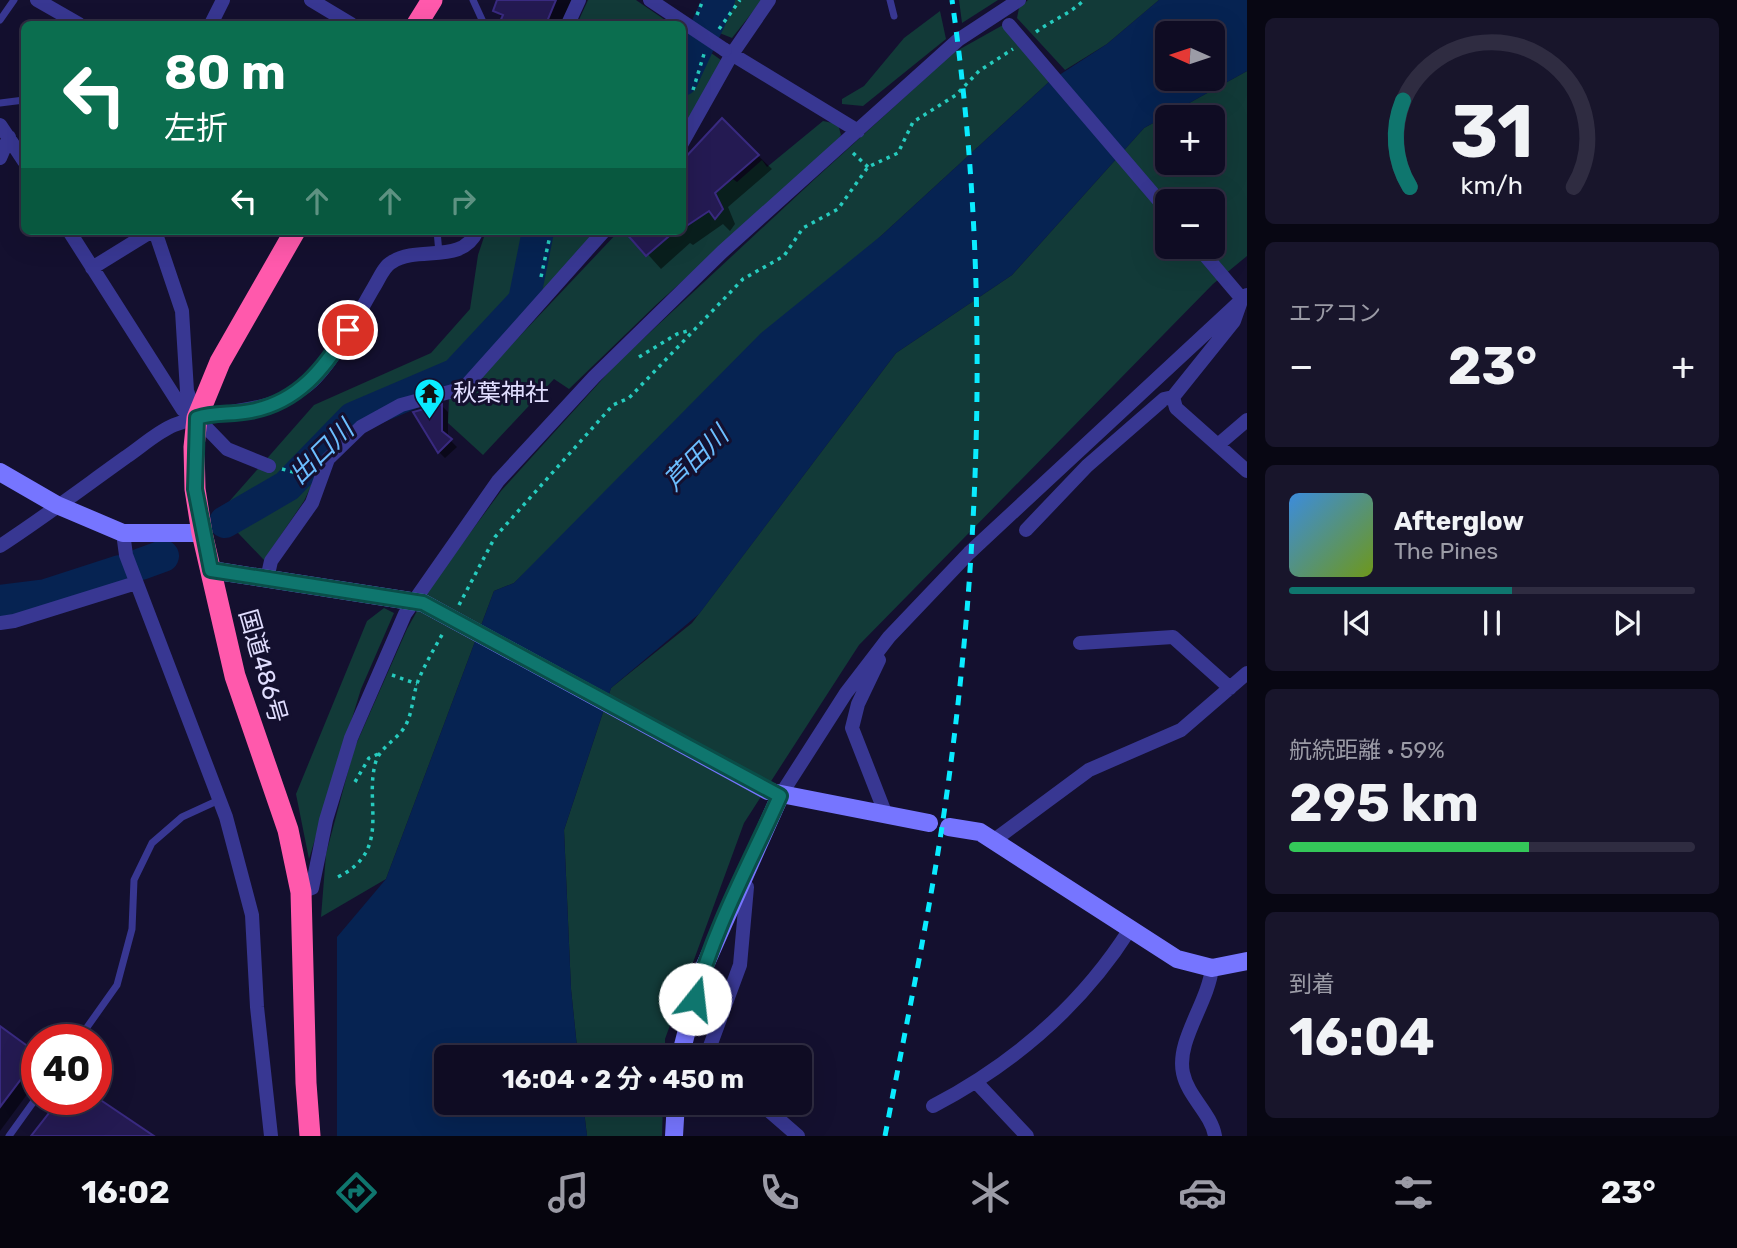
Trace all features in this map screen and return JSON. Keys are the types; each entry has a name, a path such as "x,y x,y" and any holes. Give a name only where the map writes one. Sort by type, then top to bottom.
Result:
{"highway":[{"path":"419,21 432,0"},
{"name":"国道486号","path":"293,235 220,362 197,418 195,489 202,533 235,676 288,830 301,891 310,1136"}],"street":[{"path":"37,0 74,21"},
{"path":"212,21 223,0"},
{"path":"312,0 346,21"},
{"path":"569,21 579,0"},
{"path":"650,0 682,21"},
{"path":"686,135 728,52 769,0"},
{"path":"301,891 312,888 326,820 351,738 381,671 417,603 498,481 594,377 722,252 958,40 1006,12 1019,0"},
{"path":"1006,12 1155,195"},
{"path":"686,24 858,131"},
{"path":"0,125 21,156"},
{"path":"0,158 9,137"},
{"path":"71,235 183,410 197,418 227,449 269,466"},
{"path":"92,268 146,235"},
{"path":"154,235 181,311 187,391 197,418"},
{"path":"0,546 172,426 211,413 226,415 254,411 285,400 308,386 335,352 389,263 408,254 456,251 472,242 475,235"},
{"path":"267,579 271,561 312,503 328,459 361,427 401,405 464,388 600,235"},
{"path":"1026,530 1087,466 1164,399 1173,397 1245,297 1209,259"},
{"path":"683,1045 702,972 774,794 846,693 877,653 969,553 1230,318"},
{"path":"1173,397 1176,408 1247,471"},
{"path":"1219,444 1247,420"},
{"path":"0,472 57,505 123,533 202,533"},
{"path":"123,533 126,555 136,583 219,800 252,915 257,1007 271,1136"},
{"path":"211,570 417,603 774,794 929,823"},
{"path":"0,623 15,621 136,583"},
{"path":"1080,643 1172,637 1230,688"},
{"path":"877,653 879,660 858,704 852,729 886,815"},
{"path":"993,841 1089,770 1181,730 1247,673"},
{"path":"949,827 980,832 1177,959 1212,968 1247,961"},
{"path":"710,1045 740,965 747,887 741,881"},
{"path":"933,1106 977,1083 1052,1025 1104,970 1130,929"},
{"path":"1212,968 1203,1004 1187,1034 1182,1071 1193,1099 1209,1120 1215,1136"},
{"path":"977,1083 1027,1136"},
{"path":"674,1136 675,1115"},
{"path":"774,1115 798,1136"}],"lane":[{"path":"0,20 14,0"},
{"path":"474,0 483,21"},
{"path":"890,0 894,16"},
{"path":"0,103 21,100"},
{"path":"437,235 439,253"},
{"path":"89,1024 117,985 132,929 134,880 152,843 182,817 219,800"},
{"path":"9,1136 24,1115"}],"path":[{"path":"1073,0 1079,6"},
{"path":"1034,33 1079,6 1084,0"},
{"path":"458,608 495,537 613,405 629,398 743,279 784,256 803,228 838,209 868,167 898,153 913,122 956,95 979,71 1015,48"},
{"path":"844,144 868,167"},
{"path":"541,280 550,235"},
{"path":"269,466 309,477"},
{"path":"338,877 350,871 369,843 375,808 375,765 379,753 404,728 414,705 417,684 444,631"},
{"path":"381,671 417,684"}],"green space":[{"path":"588,0 636,0 667,21 578,21"},
{"path":"727,0 762,0 732,38 712,30"},
{"path":"959,0 998,0 962,23"},
{"path":"1028,0 1159,0 1107,44 1065,70 1017,18 1019,8"},
{"path":"940,11 946,39 863,106 842,104 842,99 864,86 904,38"},
{"path":"1003,25 1050,81 882,235 514,583 494,591 386,879 321,917 326,854 354,749 407,629 431,586 501,491 617,363 817,177 953,53"},
{"path":"686,35 721,60 686,124"},
{"path":"1247,71 1247,256 1213,284 859,645 744,823 665,1045 577,1045 571,989 564,830 611,688 692,623 896,353 1012,275 1144,128 1155,122 1155,175 1225,175 1225,105 1186,105 1211,91 1225,91 1225,83"},
{"path":"823,121 838,124 841,135 835,144 657,304 569,389 554,379 483,455 448,423 449,398 466,393 615,235 628,235 646,256 670,235 686,235 686,228 719,201 715,193 733,179 737,182 762,160 767,167"},
{"path":"485,235 592,235 461,382 329,449 304,501 264,560 219,513 314,405 431,353 470,309 478,255"},
{"path":"384,608 394,613 361,689 309,859 296,794 367,621"},
{"path":"584,1115 663,1115 662,1136 587,1136"}],"water":[{"name":"芦田川","path":"1159,0 1247,0 1247,71 1225,83 1225,21 1155,21 1155,91 1211,91 1186,105 1155,105 1155,122 1144,128 1012,275 896,353 699,614 611,688 564,830 571,989 577,1045 434,1045 434,1115 584,1115 587,1136 337,1136 337,937 386,879 494,591 514,583 761,333 882,235 1050,81 1107,44"}],"building":[{"path":"497,0 556,0 547,21 500,21 503,15 493,11"},
{"path":"722,118 759,155 715,193 723,209 715,219 709,211 686,226 686,157"},
{"path":"628,235 670,235 646,256"},
{"name":"秋葉神社","path":"442,404 442,431 452,439 438,453 413,412"},
{"path":"0,1026 21,1041 21,1079 0,1107"},
{"path":"112,1108 154,1136 31,1136 47,1115 112,1115"}],"waterway":[{"name":"出口川","path":"686,71 719,0"},
{"name":"出口川","path":"225,522 287,486 353,418 456,374 524,301 537,235"},
{"name":"出口川","path":"141,564 163,556"},
{"name":"出口川","path":"0,601 46,595 120,571"}],"railway":[{"path":"885,1136 942,829 969,590 977,392 976,294 972,195 952,0"}],"place":[{"name":"秋葉神社","path":"430,420"}],"route":[{"path":"348,330 335,352 308,386 285,400 254,411 226,415 211,413 197,418 194,447 195,489 211,570 423,603 780,796 727,911 702,972 695,999"}]}
